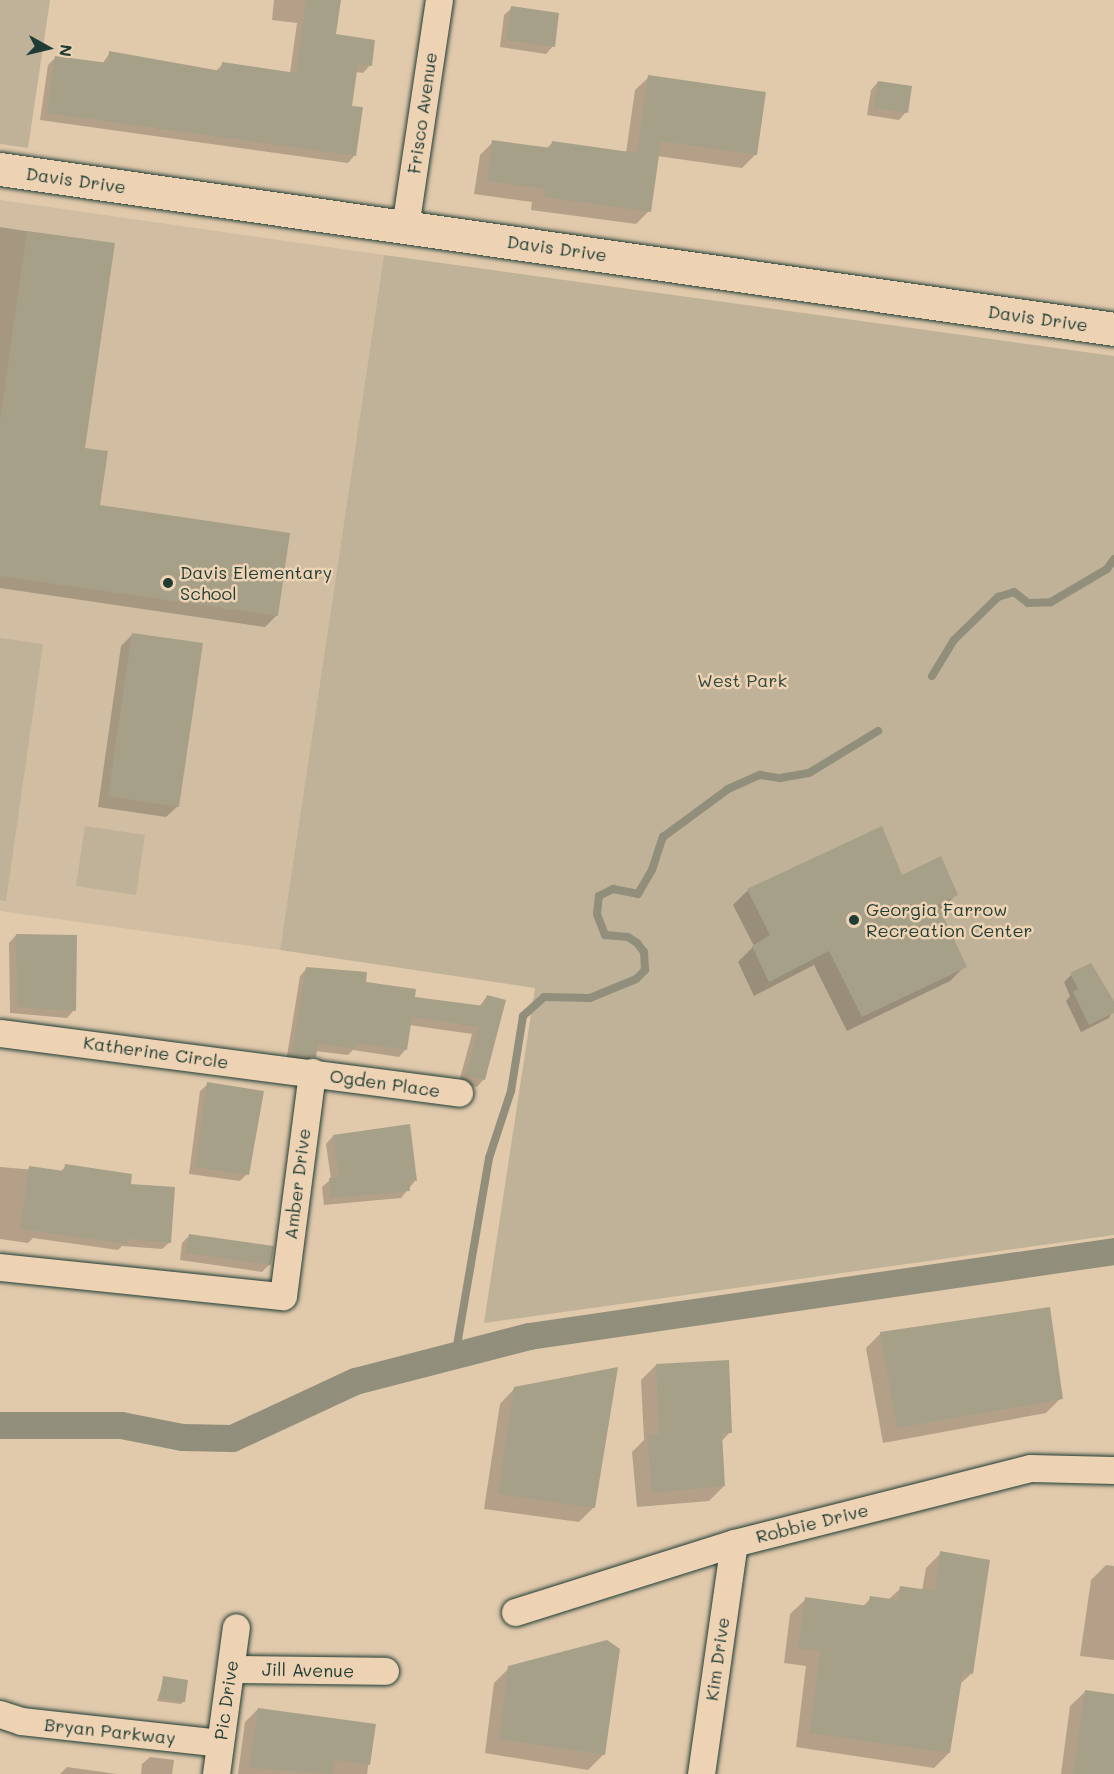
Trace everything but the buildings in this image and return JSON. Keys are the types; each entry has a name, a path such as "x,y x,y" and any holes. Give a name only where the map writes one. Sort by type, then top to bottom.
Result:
{"street":[{"name":"Frisco Avenue","path":"405,227 439,0"},
{"name":"Davis Drive","path":"0,169 1114,329"},
{"name":"Katherine Circle","path":"0,1033 312,1072"},
{"name":"Ogden Place","path":"312,1072 459,1093"},
{"name":"Amber Drive","path":"0,1267 283,1296 312,1072"},
{"name":"Robbie Drive","path":"515,1612 734,1543 1030,1468 1114,1470"},
{"name":"Kim Drive","path":"701,1774 734,1543"},
{"name":"Pic Drive","path":"216,1774 236,1627"},
{"name":"Jill Avenue","path":"231,1669 385,1671"},
{"name":"Bryan Parkway","path":"0,1714 21,1721 220,1743"}],"shaded area":[{"name":"Davis Elementary School","path":"0,200 384,255 280,950 0,911"}],"green space":[{"path":"0,0 50,0 28,148 0,144"},
{"name":"West Park","path":"384,255 1114,356 1114,1235 484,1323 535,988 280,950"},
{"path":"0,638 43,644 6,901 0,900"},
{"path":"85,826 145,835 136,895 76,886"}],"waterway":[{"path":"932,676 954,640 998,597 1014,592 1028,603 1051,602 1107,569 1114,559"},
{"path":"455,1357 489,1158 511,1091 523,1016 544,997 590,998 636,979 645,970 644,952 637,943 628,937 605,935 597,914 599,896 613,889 638,894 652,870 663,837 728,789 760,775 780,778 809,773 878,731"},
{"path":"0,1425 121,1425 182,1437 232,1438 355,1381 529,1336 1114,1251"}],"place":[{"name":"Davis Elementary School","path":"168,583"},
{"name":"Georgia Farrow Recreation Center","path":"854,920"}]}
